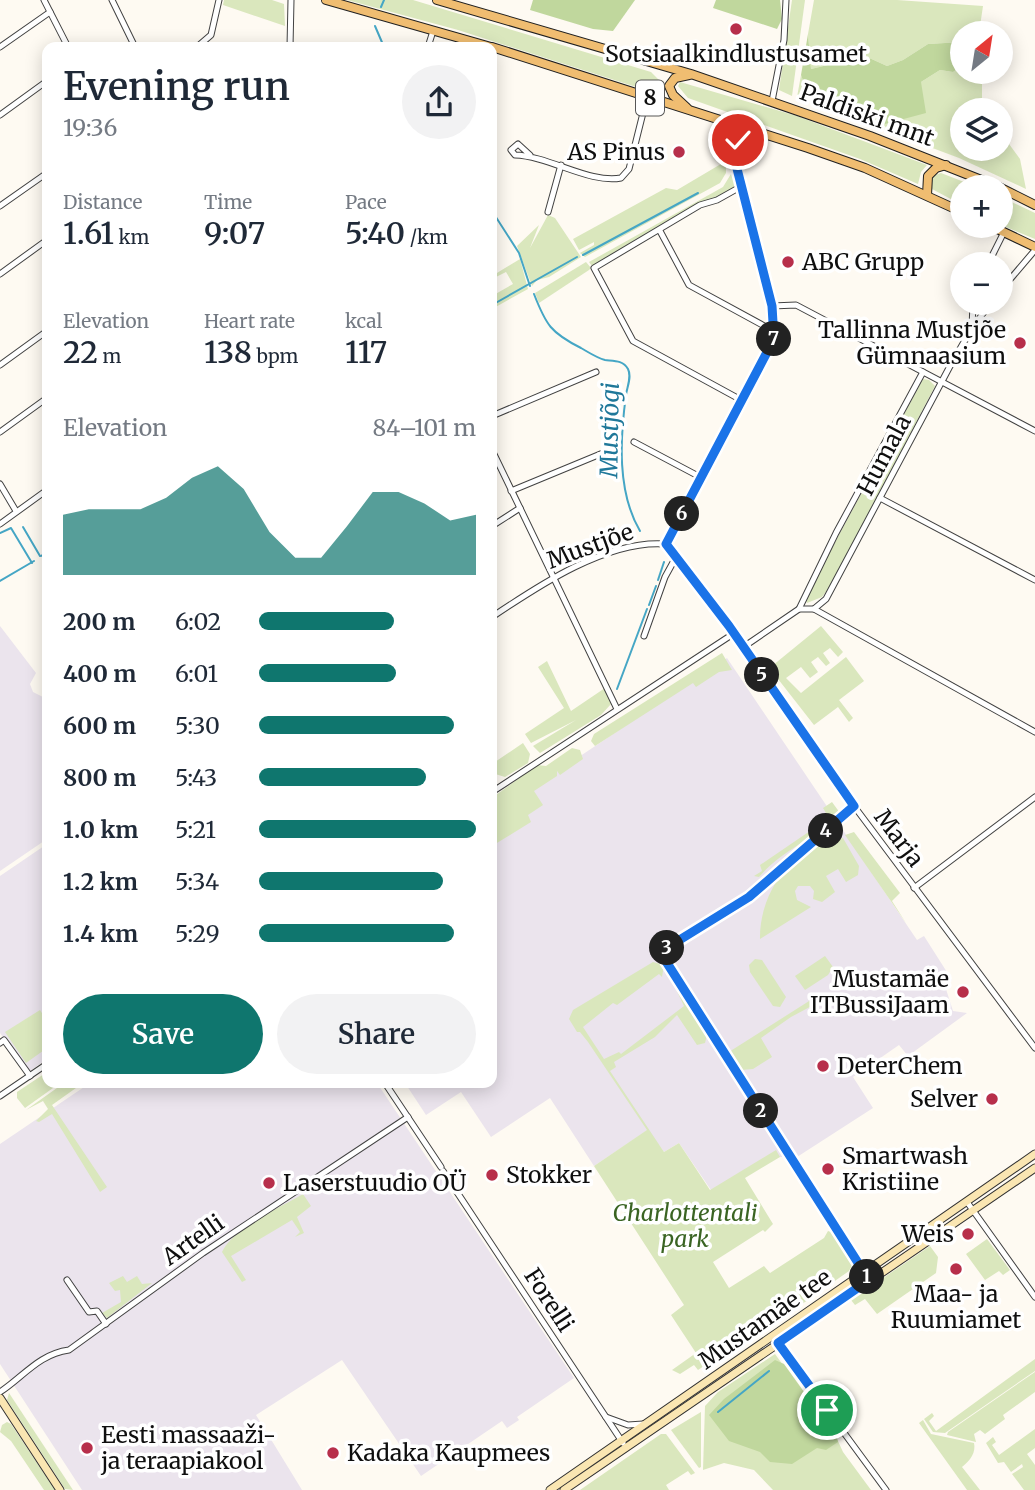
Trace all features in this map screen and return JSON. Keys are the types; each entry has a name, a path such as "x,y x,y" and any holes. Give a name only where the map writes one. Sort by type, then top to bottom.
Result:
{"main road":[{"name":"8","path":"326,0 473,42"},
{"name":"Paldiski mnt","path":"437,0 691,74 772,101 969,175"},
{"name":"8","path":"497,49 865,168 950,206"},
{"path":"689,111 673,95 669,86 675,78 691,74"},
{"path":"928,195 928,176 936,168 946,165"},
{"name":"Paldiski mnt","path":"1013,194 1035,205"},
{"path":"1013,237 1035,249"},
{"name":"Mustamäe tee","path":"564,1490 778,1343 1035,1154"},
{"name":"Mustamäe tee","path":"550,1490 866,1276 972,1211 1035,1168"},
{"path":"0,1395 60,1490"}],"street":[{"path":"44,0 65,42"},
{"path":"112,0 133,42"},
{"path":"203,42 211,35 219,0"},
{"path":"290,42 291,0"},
{"path":"772,101 784,40 786,0"},
{"path":"0,47 50,12"},
{"path":"430,42 433,31"},
{"path":"0,114 42,85"},
{"path":"530,155 614,179 621,178 629,169 648,97"},
{"name":"Mustjõe","path":"497,614 554,575 635,547 666,544 774,339 772,306 723,121"},
{"path":"733,153 738,140 753,131"},
{"path":"548,212 561,165"},
{"path":"0,206 42,177"},
{"path":"742,186 718,200 700,205 594,268 633,341 743,401"},
{"path":"660,231 689,285 774,329"},
{"path":"0,274 42,244"},
{"path":"1013,276 1035,249"},
{"path":"772,306 796,305 1035,431"},
{"path":"972,328 973,315"},
{"name":"Humala","path":"814,609 832,591 942,382 982,315"},
{"path":"0,365 42,335"},
{"path":"497,414 596,372"},
{"name":"Humala","path":"799,609 831,541 923,372"},
{"path":"0,432 42,402"},
{"path":"634,442 702,478"},
{"path":"512,491 615,448"},
{"path":"497,460 617,709"},
{"path":"0,484 16,512"},
{"path":"0,524 42,494"},
{"path":"880,498 1035,580"},
{"path":"497,523 520,508"},
{"name":"Marja","path":"666,544 914,888 1035,1048"},
{"path":"644,636 665,578 676,557"},
{"path":"742,648 799,609 814,609 1035,732"},
{"path":"497,789 733,634"},
{"path":"914,888 1035,797"},
{"path":"854,806 749,897 660,952 866,1276"},
{"path":"0,1043 4,1041 30,1076"},
{"path":"0,1096 42,1068"},
{"name":"Forelli","path":"388,1088 627,1448"},
{"name":"Artelli","path":"0,1395 37,1362 56,1352 69,1350 203,1253 408,1117"},
{"path":"967,1202 1035,1297"},
{"path":"67,1280 89,1312 97,1311 106,1324"},
{"path":"778,1343 886,1490"},
{"path":"606,1417 628,1425 646,1424"}],"shaded area":[{"path":"0,626 36,673 30,684 33,692 42,696 42,842 0,871"},
{"path":"727,658 917,940 924,936 952,980 945,986 953,1011 967,1013 908,1056 899,1045 853,1077 873,1108 797,1157 777,1157 713,1193 679,1143 664,1152 648,1130 594,1166 550,1098 491,1137 461,1092 426,1115 408,1088 497,1088 497,812"},
{"path":"42,847 42,1062 27,1073 0,1033 0,876"},
{"path":"83,1088 380,1088 574,1378 517,1417 519,1420 507,1428 502,1421 421,1476 342,1360 256,1415 302,1490 82,1490 0,1364 0,1144"}],"green space":[{"path":"224,0 272,0 284,4 285,26 223,5"},
{"path":"347,0 413,0 651,72 663,84 658,94 458,30"},
{"path":"533,0 635,0 613,31 593,29 530,10"},
{"path":"716,0 780,0 782,19 777,29 713,8"},
{"path":"792,0 805,0 792,96 779,90"},
{"path":"814,0 897,0 983,6 981,21 950,21 950,43 928,44 903,60 887,66 865,56 811,69 808,34"},
{"path":"808,34 811,69 865,56 887,66 903,60 928,44 950,43 950,72 940,70 921,82 926,113 885,124 806,89 801,75"},
{"path":"940,70 950,72 950,84 982,84 982,98 950,98 950,155 797,97 801,75 806,89 921,82"},
{"path":"680,82 797,116 927,165 921,172 918,184 860,159 688,98 678,86"},
{"path":"1013,149 1020,159 1026,189 1013,183 1013,175 996,175 965,161 1013,161"},
{"path":"726,161 726,173 720,183 585,257 580,253 594,245 594,242 579,250 573,239 666,188 677,190"},
{"path":"734,169 738,183 735,187 592,266 589,262 723,187"},
{"path":"941,173 950,176 950,199 932,189 932,176"},
{"path":"1013,203 1035,213 1035,239 1013,230"},
{"path":"548,215 555,218 581,257 549,277 537,280 532,286 517,246 539,225 530,248"},
{"path":"520,259 528,289 497,306 497,293 513,284 506,272 497,276 497,273"},
{"path":"586,262 591,268 589,270 539,303 535,293"},
{"path":"923,379 929,380 935,386 832,584 822,597 807,603 805,598"},
{"path":"821,626 843,652 838,657 830,648 823,653 830,663 826,666 818,657 811,662 818,672 810,678 801,667 786,678 801,693 846,657 864,681 839,700 853,718 849,722 838,707 814,725 771,670 772,666"},
{"path":"722,653 732,670 719,672 696,687 693,683 595,746 591,741 594,734"},
{"path":"547,661 571,711 605,688 611,704 601,715 540,753 533,746 576,720 531,743 525,734 564,708 538,667"},
{"path":"523,743 530,754 528,763 505,777 497,775 497,761"},
{"path":"572,748 580,750 583,759 560,775 557,771 557,776 534,791 543,805 528,815 531,822 497,843 497,794 537,765 546,766"},
{"path":"832,802 840,813 778,859 759,877 754,876 762,871 760,865 829,818 823,808"},
{"path":"854,832 900,893 892,901 906,923 845,835"},
{"path":"843,838 859,866 858,875 846,882 838,869 826,876 835,892 822,902 813,899 814,891 810,886 798,886 795,891 797,900 811,907 760,939 766,904 783,872 809,849 825,841"},
{"path":"825,956 833,967 828,975 805,990 795,976"},
{"path":"755,959 762,960 786,997 780,1007 773,1006 750,972 749,965"},
{"name":"Charlottentali park","path":"653,962 664,965 662,977 659,974 617,1005 613,1003 583,1027 604,1059 619,1052 621,1054 684,1006 672,981 707,1035 705,1043 697,1045 677,1015 655,1037 614,1062 616,1067 610,1071 664,1152 679,1143 710,1190 776,1150 780,1157 745,1178 773,1224 765,1232 763,1230 713,1262 729,1288 764,1266 770,1273 824,1238 828,1231 834,1233 853,1263 849,1271 707,1371 704,1366 698,1370 694,1365 680,1374 672,1370 696,1353 671,1315 684,1305 594,1166 647,1130 588,1042 577,1032 569,1019 573,1010"},
{"path":"817,996 821,1001 791,1017 761,1038 772,1057 753,1069 741,1070 729,1053 732,1050"},
{"path":"40,1010 42,1052 26,1063 5,1032"},
{"path":"42,1075 42,1088 53,1088 25,1108 17,1098 17,1092"},
{"path":"57,1088 76,1088 52,1105 107,1187 100,1192 52,1114 39,1122 36,1121 48,1109 43,1101 26,1110"},
{"path":"303,1194 311,1206 297,1217 304,1233 295,1237 300,1232 292,1220 231,1256 246,1280 242,1282 222,1252 227,1243 246,1227"},
{"path":"987,1239 1010,1270 1003,1275 999,1271 985,1280 966,1254"},
{"path":"930,1246 938,1257 936,1273 877,1314 865,1299 855,1305 851,1300"},
{"path":"123,1276 127,1282 137,1276 142,1284 152,1283 107,1318 102,1313 121,1302 120,1290 115,1291 109,1283"},
{"path":"775,1354 817,1412 832,1428 843,1452 871,1490 773,1490 754,1470 724,1463 703,1470 705,1406 718,1392"},
{"path":"1035,1359 1035,1371 945,1433 933,1432 924,1419 932,1413 934,1416 929,1421 936,1431"},
{"path":"775,1360 784,1364 838,1442 826,1450 817,1448 792,1464 770,1462 760,1452 729,1441 709,1415 724,1399"},
{"path":"1035,1372 1035,1392 1003,1415 1005,1419 985,1434 980,1430 974,1434 976,1442 947,1435 948,1432"},
{"path":"9,1393 73,1490 65,1489 7,1400"},
{"path":"701,1412 701,1467 699,1468 671,1430"},
{"path":"923,1420 931,1434 974,1443 972,1456 962,1467 980,1490 967,1490 919,1423"},
{"path":"7,1422 11,1424 55,1490 44,1490 11,1441 0,1432 2,1425"},
{"path":"1035,1429 1035,1448 1027,1454 1035,1465 1035,1490 1024,1490 1012,1474 1023,1467 1022,1464 1011,1472 1004,1462 998,1463 986,1443 993,1437 996,1442 992,1445 999,1455"},
{"path":"661,1434 666,1434 695,1473 691,1475 688,1471 666,1485 669,1490 580,1490"}],"waterway":[{"name":"Mustjõgi","path":"381,7 384,0"},
{"name":"Mustjõgi","path":"375,26 382,42"},
{"path":"583,255 698,193"},
{"name":"Mustjõgi","path":"497,219 519,253 530,286"},
{"path":"497,302 577,257"},
{"name":"Mustjõgi","path":"534,294 546,321 556,332 596,356 621,362 628,369 622,429 622,465 627,499 640,531"},
{"path":"23,527 40,556"},
{"path":"0,533 11,528 32,563"},
{"path":"0,581 34,561"},
{"path":"658,580 664,562"},
{"path":"649,605 656,586"},
{"path":"617,689 647,609"},
{"path":"718,1412 769,1371"}],"place":[{"name":"Sotsiaalkindlustusamet","path":"736,29"},
{"name":"AS Pinus","path":"679,152"},
{"name":"ABC Grupp","path":"788,262"},
{"name":"Tallinna Mustjõe Gümnaasium","path":"1020,343"},
{"name":"Mustamäe ITBussiJaam","path":"963,992"},
{"name":"DeterChem","path":"823,1066"},
{"name":"Selver","path":"992,1099"},
{"name":"Smartwash Kristiine","path":"828,1169"},
{"name":"Stokker","path":"492,1175"},
{"name":"Laserstuudio OÜ","path":"269,1183"},
{"name":"Weis","path":"968,1234"},
{"name":"Maa- ja Ruumiamet","path":"956,1269"},
{"name":"Eesti massaaži- ja teraapiakool","path":"87,1448"},
{"name":"Kadaka Kaupmees","path":"333,1453"}],"route":[{"path":"738,140 733,153 772,306 774,339 666,544 729,626 854,806 749,897 660,952 869,1280 778,1343 827,1410"}]}
